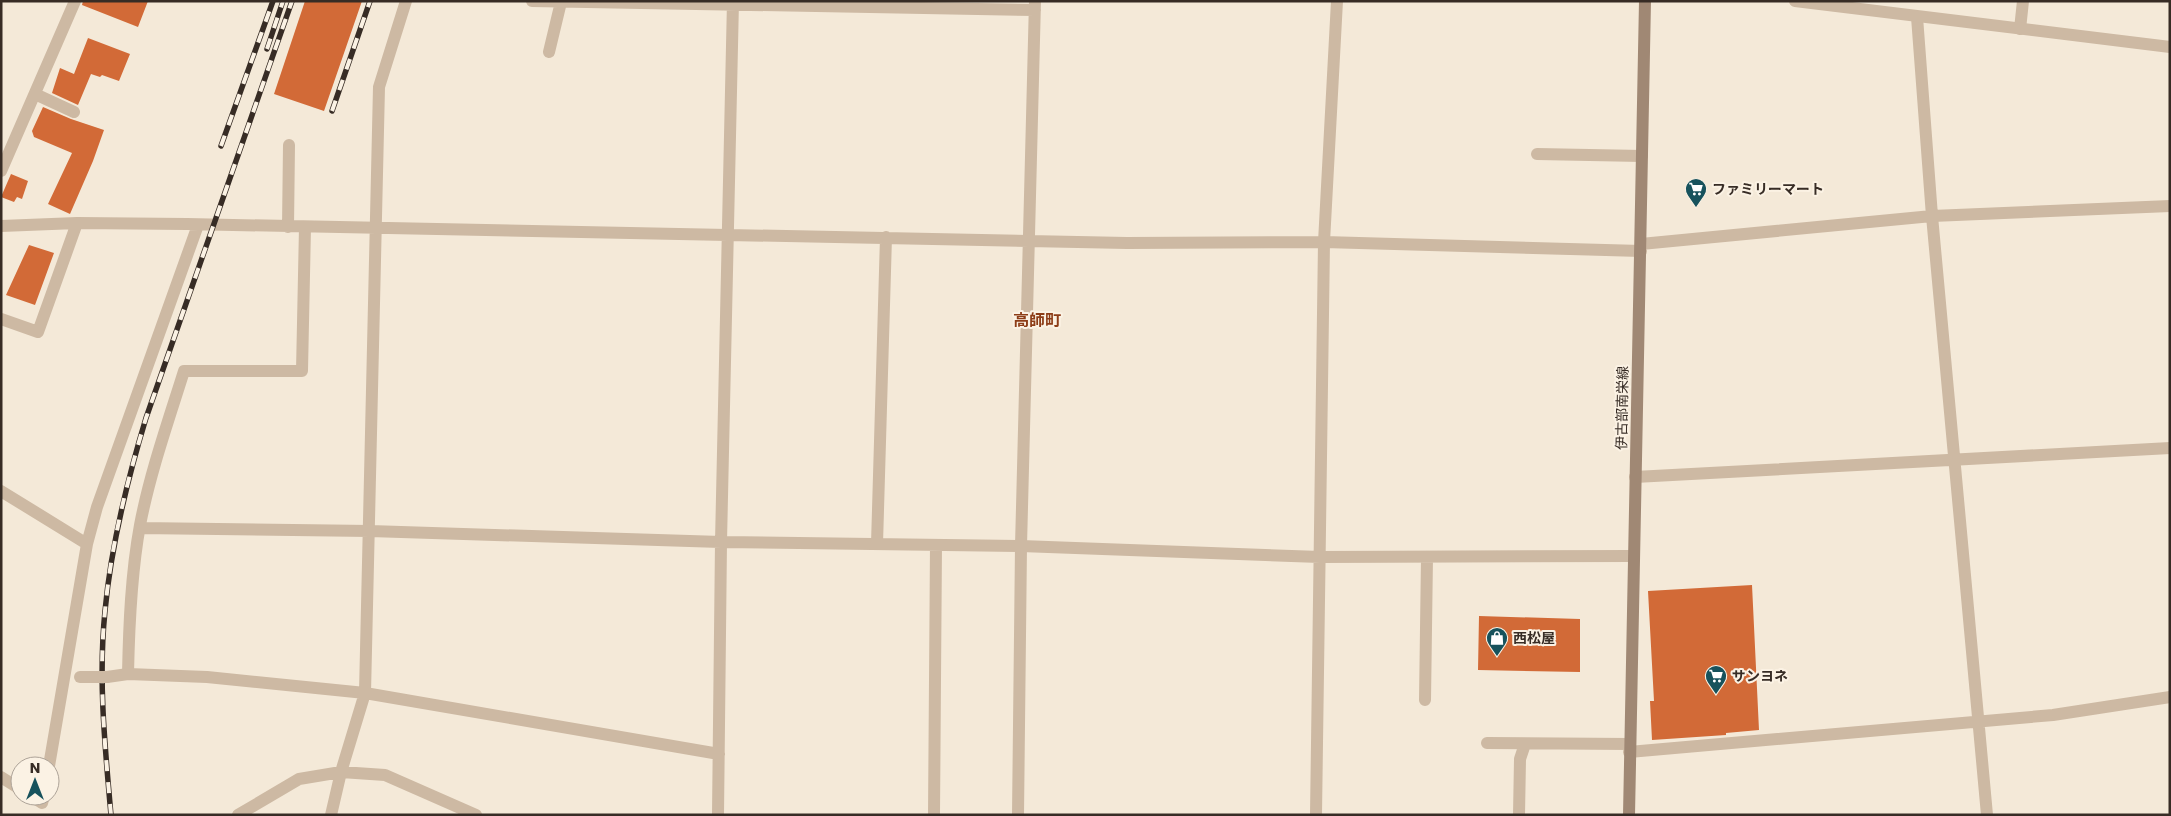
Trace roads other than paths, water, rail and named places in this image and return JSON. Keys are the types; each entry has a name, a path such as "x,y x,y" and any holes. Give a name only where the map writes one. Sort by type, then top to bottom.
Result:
{"main road":[{"name":"伊古部南栄線","path":"1629,815 1645,1"}],"street":[{"path":"1,171 75,1"},
{"path":"331,815 340,772 365,692 379,87 406,1"},
{"path":"532,1 1035,6 1021,546 1018,815"},
{"path":"1316,815 1324,242 1337,1"},
{"path":"1795,1 2170,47"},
{"path":"2020,29 2023,1"},
{"path":"549,52 561,2"},
{"path":"718,815 721,542 733,3"},
{"path":"1917,17 1932,216 1987,815"},
{"path":"34,94 74,112"},
{"path":"288,227 289,145"},
{"path":"1537,154 1642,156"},
{"path":"1,226 77,223 1029,241 1324,242 1641,248 1932,216 2170,206"},
{"path":"1,319 38,332 77,223"},
{"path":"51,756 87,544 108,473 198,225"},
{"path":"128,674 133,583 140,528 149,484 184,371 302,371 306,227"},
{"path":"877,544 886,237"},
{"path":"1635,476 2170,448"},
{"path":"1,491 87,544"},
{"path":"140,528 370,531 721,542 1021,546 1320,557 1633,556"},
{"path":"934,815 936,545"},
{"path":"1425,700 1427,557"},
{"path":"66,676 107,677 128,674 217,677 365,692 719,754"},
{"path":"1487,743 1630,748 2053,715 2170,697"},
{"path":"1519,815 1520,760 1525,744"},
{"path":"238,815 299,779 340,772 385,775 476,815"}],"railway":[{"path":"221,146 273,1"},
{"path":"267,49 283,1"},
{"path":"111,815 103,713 102,662 105,611 111,562 121,513 132,465 146,418 292,1"},
{"path":"332,111 370,1"}],"place":[{"name":"ファミリーマート","path":"1696,208"},
{"name":"西松屋","path":"1497,657"},
{"name":"サンヨネ","path":"1716,695"}],"district":[{"name":"高師町","path":"1037,320"}]}
